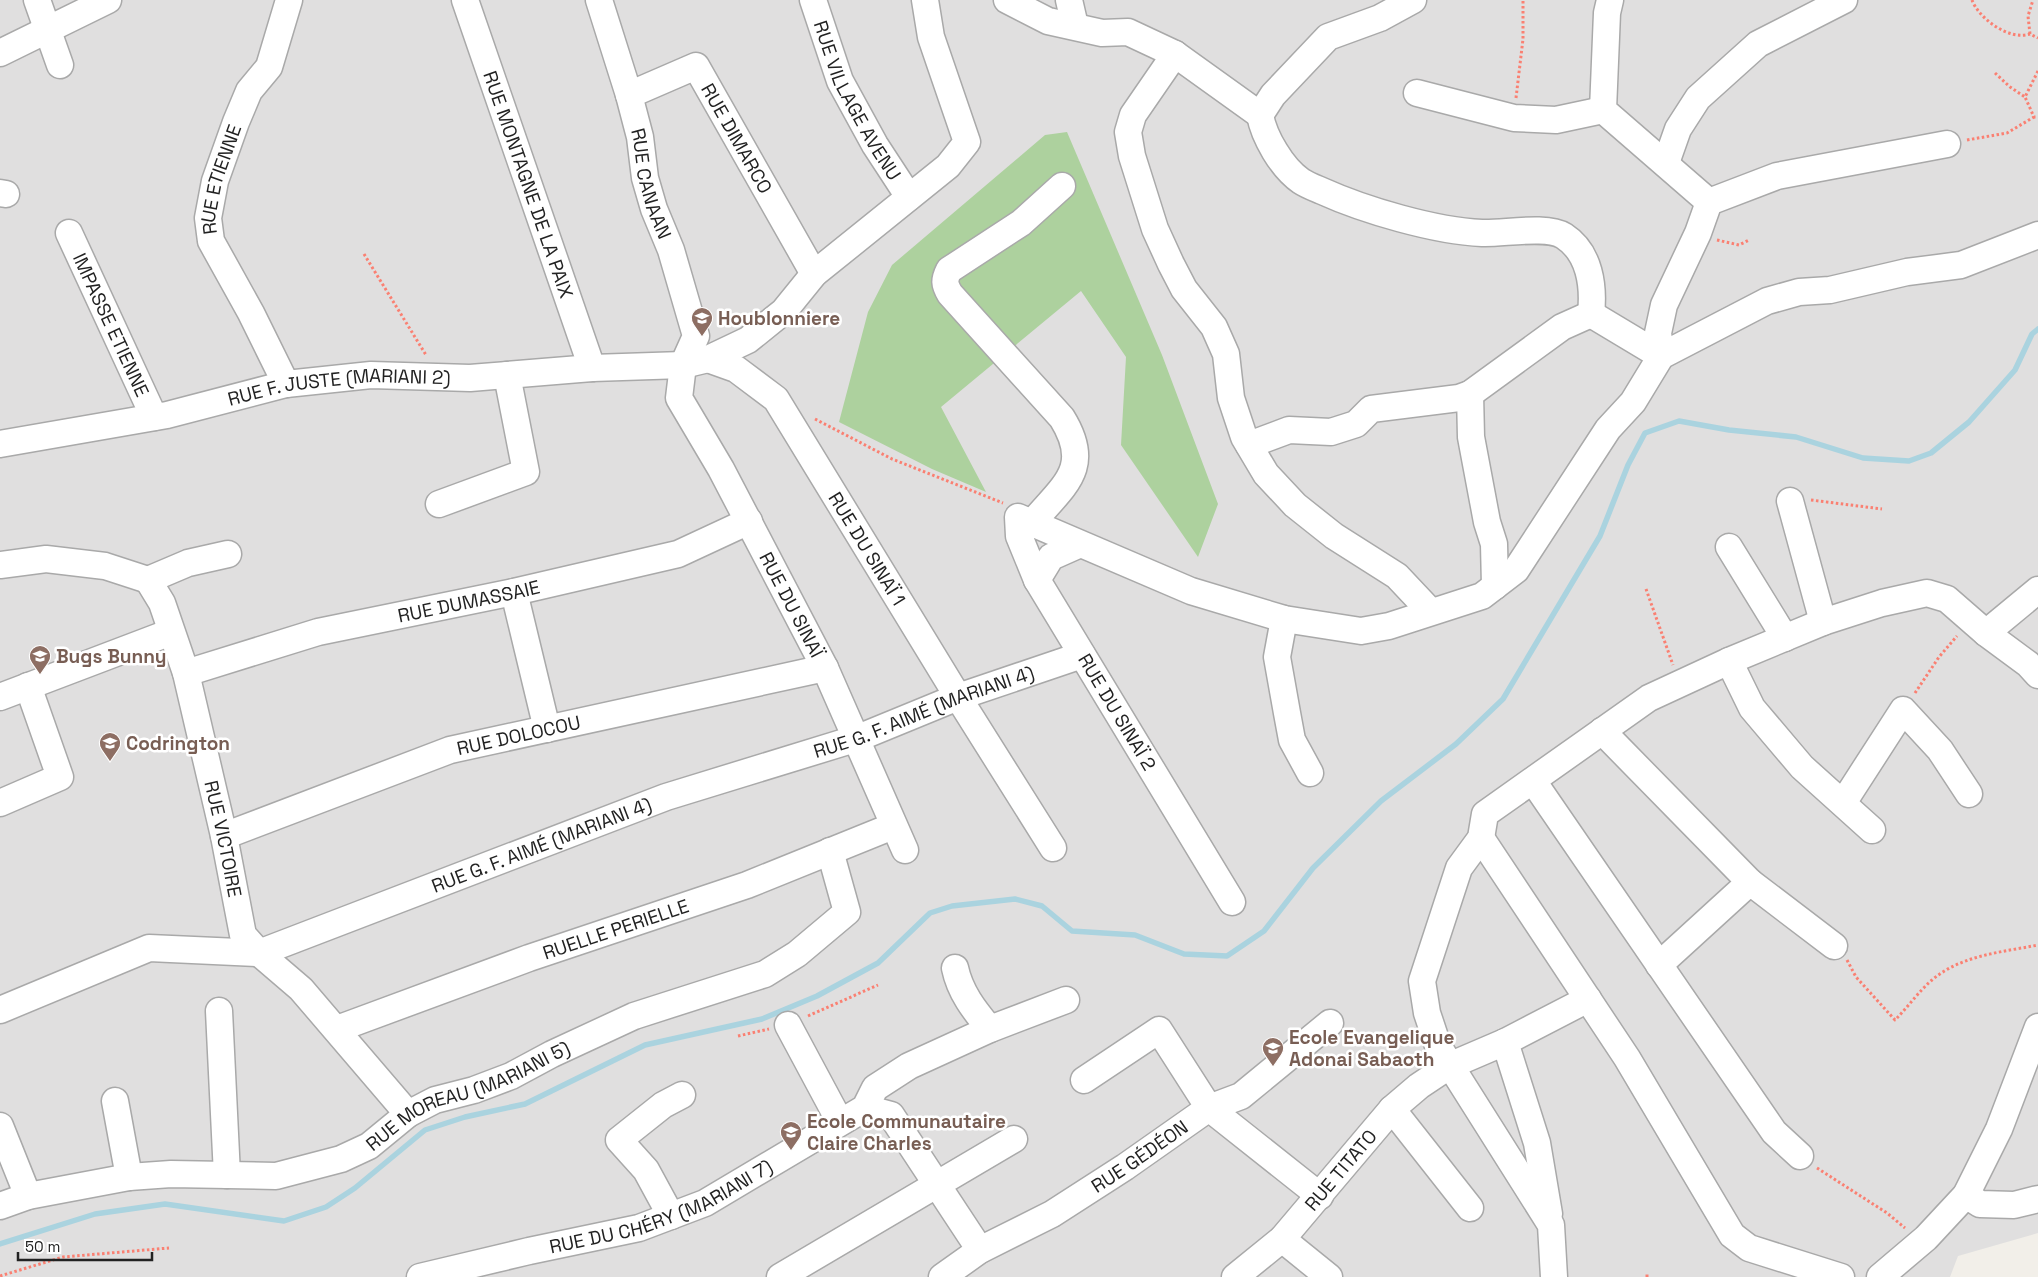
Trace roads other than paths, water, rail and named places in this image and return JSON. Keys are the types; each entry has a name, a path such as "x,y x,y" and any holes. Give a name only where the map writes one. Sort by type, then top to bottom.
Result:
{"street":[{"path":"37,0 60,65"},
{"path":"0,53 108,0"},
{"name":"RUE ETIENNE","path":"286,384 251,313 211,241 208,218 215,181 236,122 249,92 269,67 290,0"},
{"name":"RUE MONTAGNE DE LA PAIX","path":"464,0 592,368"},
{"name":"RUE VILLAGE AVENU","path":"813,0 840,81 874,145 909,197"},
{"path":"696,362 748,340 784,311 814,274 948,166 967,142 931,37 925,0"},
{"path":"1007,0 1048,21 1102,33 1128,32 1175,54 1260,115"},
{"path":"1069,0 1075,26"},
{"path":"1413,0 1380,18 1328,37 1273,95 1260,115 1262,130 1276,154 1300,181 1341,200 1380,213 1453,229 1481,233 1543,231 1563,235 1579,249 1588,271 1593,292 1591,314"},
{"path":"1603,110 1607,13 1610,0"},
{"path":"1666,163 1678,129 1698,98 1758,44 1844,0"},
{"name":"RUE CANAAN","path":"603,2 640,137 645,178 654,209 671,250 696,336 696,362"},
{"path":"1175,54 1133,115 1128,132 1132,156 1155,229 1171,264 1184,289 1214,327 1226,354 1231,398 1249,445 1266,474 1295,505 1334,536 1397,576 1430,611"},
{"name":"RUE DIMARCO","path":"629,95 696,66 814,274"},
{"path":"1417,93 1514,118 1556,120 1603,110"},
{"path":"1603,110 1709,202"},
{"path":"1661,356 1658,333 1664,305 1698,233 1709,202 1778,176 1947,144"},
{"path":"1062,186 1021,223 949,270 945,277 945,284 950,294 1062,418 1072,434 1076,447 1076,462 1069,478 1025,520 1078,545 1191,591 1284,619 1362,631 1389,626 1430,611 1482,596 1516,570 1608,429 1633,402 1661,356 1767,301 1800,292 1830,290 1907,272 1961,265 2038,235"},
{"name":"IMPASSE ETIENNE","path":"69,233 154,418"},
{"path":"1591,314 1661,356"},
{"path":"1249,445 1289,430 1331,432 1356,424 1371,410 1459,398 1470,394 1562,327 1591,314"},
{"name":"RUE F. JUSTE (MARIANI 2)","path":"0,444 154,418 286,384 371,375 470,378 696,362"},
{"name":"RUE DU SINAÏ 1","path":"696,362 736,369 776,399 958,698 1053,848"},
{"name":"RUE DU SINAÏ","path":"696,362 679,398 749,520 825,668 858,738 893,826 905,850"},
{"path":"439,504 526,472 506,375"},
{"path":"1470,394 1471,437 1487,522 1494,544 1495,586"},
{"path":"1790,501 1823,622"},
{"name":"RUE DUMASSAIE","path":"186,673 318,632 514,592 678,554 749,520"},
{"name":"RUE DU SINAÏ 2","path":"1025,520 1019,536 1037,580 1232,902"},
{"path":"1037,580 1051,557 1078,545"},
{"path":"1729,547 1785,638"},
{"path":"0,565 46,559 105,566 148,580 188,563 228,554"},
{"name":"RUE VICTOIRE","path":"148,580 162,603 186,673 224,836 243,935 259,953 301,989 408,1114"},
{"path":"1986,633 2038,590"},
{"path":"514,592 547,729"},
{"path":"1550,1225 1438,1046 1427,1013 1422,982 1460,868 1481,838 1485,814 1649,698 1729,661 1823,622 1882,603 1927,593 1947,599 1986,633 2028,664 2038,675"},
{"path":"1284,619 1277,658 1292,740 1310,772"},
{"path":"0,698 171,632"},
{"name":"RUE G. F. AIMÉ (MARIANI 4)","path":"0,1010 149,948 259,953 666,797 858,738 958,698 1082,655"},
{"path":"1729,661 1752,708 1802,767 1872,830"},
{"name":"RUE DOLOCOU","path":"224,836 450,750 825,668"},
{"path":"0,803 60,777 28,686"},
{"path":"1843,803 1903,710 1940,750 1969,794"},
{"path":"1602,731 1750,882 1834,946"},
{"path":"1533,781 1774,1132 1800,1156"},
{"name":"RUELLE PERIELLE","path":"337,1030 529,958 747,885 893,826"},
{"path":"1481,838 1627,1058 1732,1235 1749,1248 1841,1277"},
{"name":"RUE MOREAU (MARIANI 5)","path":"0,1206 28,1196 129,1177 171,1174 276,1176 341,1159 369,1146 408,1114 435,1100 474,1090 511,1076 552,1054 634,1016 765,974 797,954 847,912 830,851"},
{"path":"1659,965 1750,882"},
{"path":"955,968 958,984 990,1029"},
{"name":"RUE TITATO","path":"1235,1277 1282,1239 1392,1109 1419,1086 1449,1066 1505,1042 1588,999"},
{"path":"980,1250 937,1182 891,1115 865,1108 875,1088 909,1066 990,1029 1066,1000"},
{"path":"219,1011 226,1175"},
{"name":"RUE GÉDÉON","path":"942,1277 980,1250 1052,1214 1126,1167 1208,1108 1241,1096 1330,1023"},
{"path":"788,1025 840,1122"},
{"path":"1880,1277 1922,1242 1966,1194 1999,1129 2038,1027"},
{"path":"1084,1080 1159,1030 1208,1108 1320,1196"},
{"path":"1505,1042 1537,1143 1550,1225 1554,1277"},
{"path":"671,1216 646,1170 618,1140 663,1105 682,1095"},
{"path":"115,1100 129,1177"},
{"name":"RUE DU CHÉRY (MARIANI 7)","path":"420,1277 539,1248 639,1228 671,1216 705,1203 865,1108"},
{"path":"1392,1109 1470,1208"},
{"path":"0,1126 28,1196"},
{"path":"780,1277 937,1182 1014,1139"},
{"path":"1966,1194 1980,1204 2014,1205 2038,1199"},
{"path":"1282,1239 1313,1272"}],"waterway":[{"path":"0,1244 95,1214 165,1204 284,1221 326,1207 355,1188 425,1130 465,1117 525,1104 645,1045 762,1019 817,996 878,963 930,913 952,906 1015,899 1042,906 1072,931 1135,935 1184,954 1227,956 1264,931 1313,868 1381,801 1456,744 1503,699 1600,536 1628,465 1645,433 1679,421 1729,430 1796,437 1863,458 1909,461 1931,453 1969,422 2015,370 2032,334 2038,329"}],"place":[{"name":"Houblonniere","path":"702,337"},
{"name":"Bugs Bunny","path":"40,675"},
{"name":"Codrington","path":"110,762"},
{"name":"Ecole Evangelique Adonai Sabaoth","path":"1273,1067"},
{"name":"Ecole Communautaire Claire Charles","path":"791,1151"}]}
